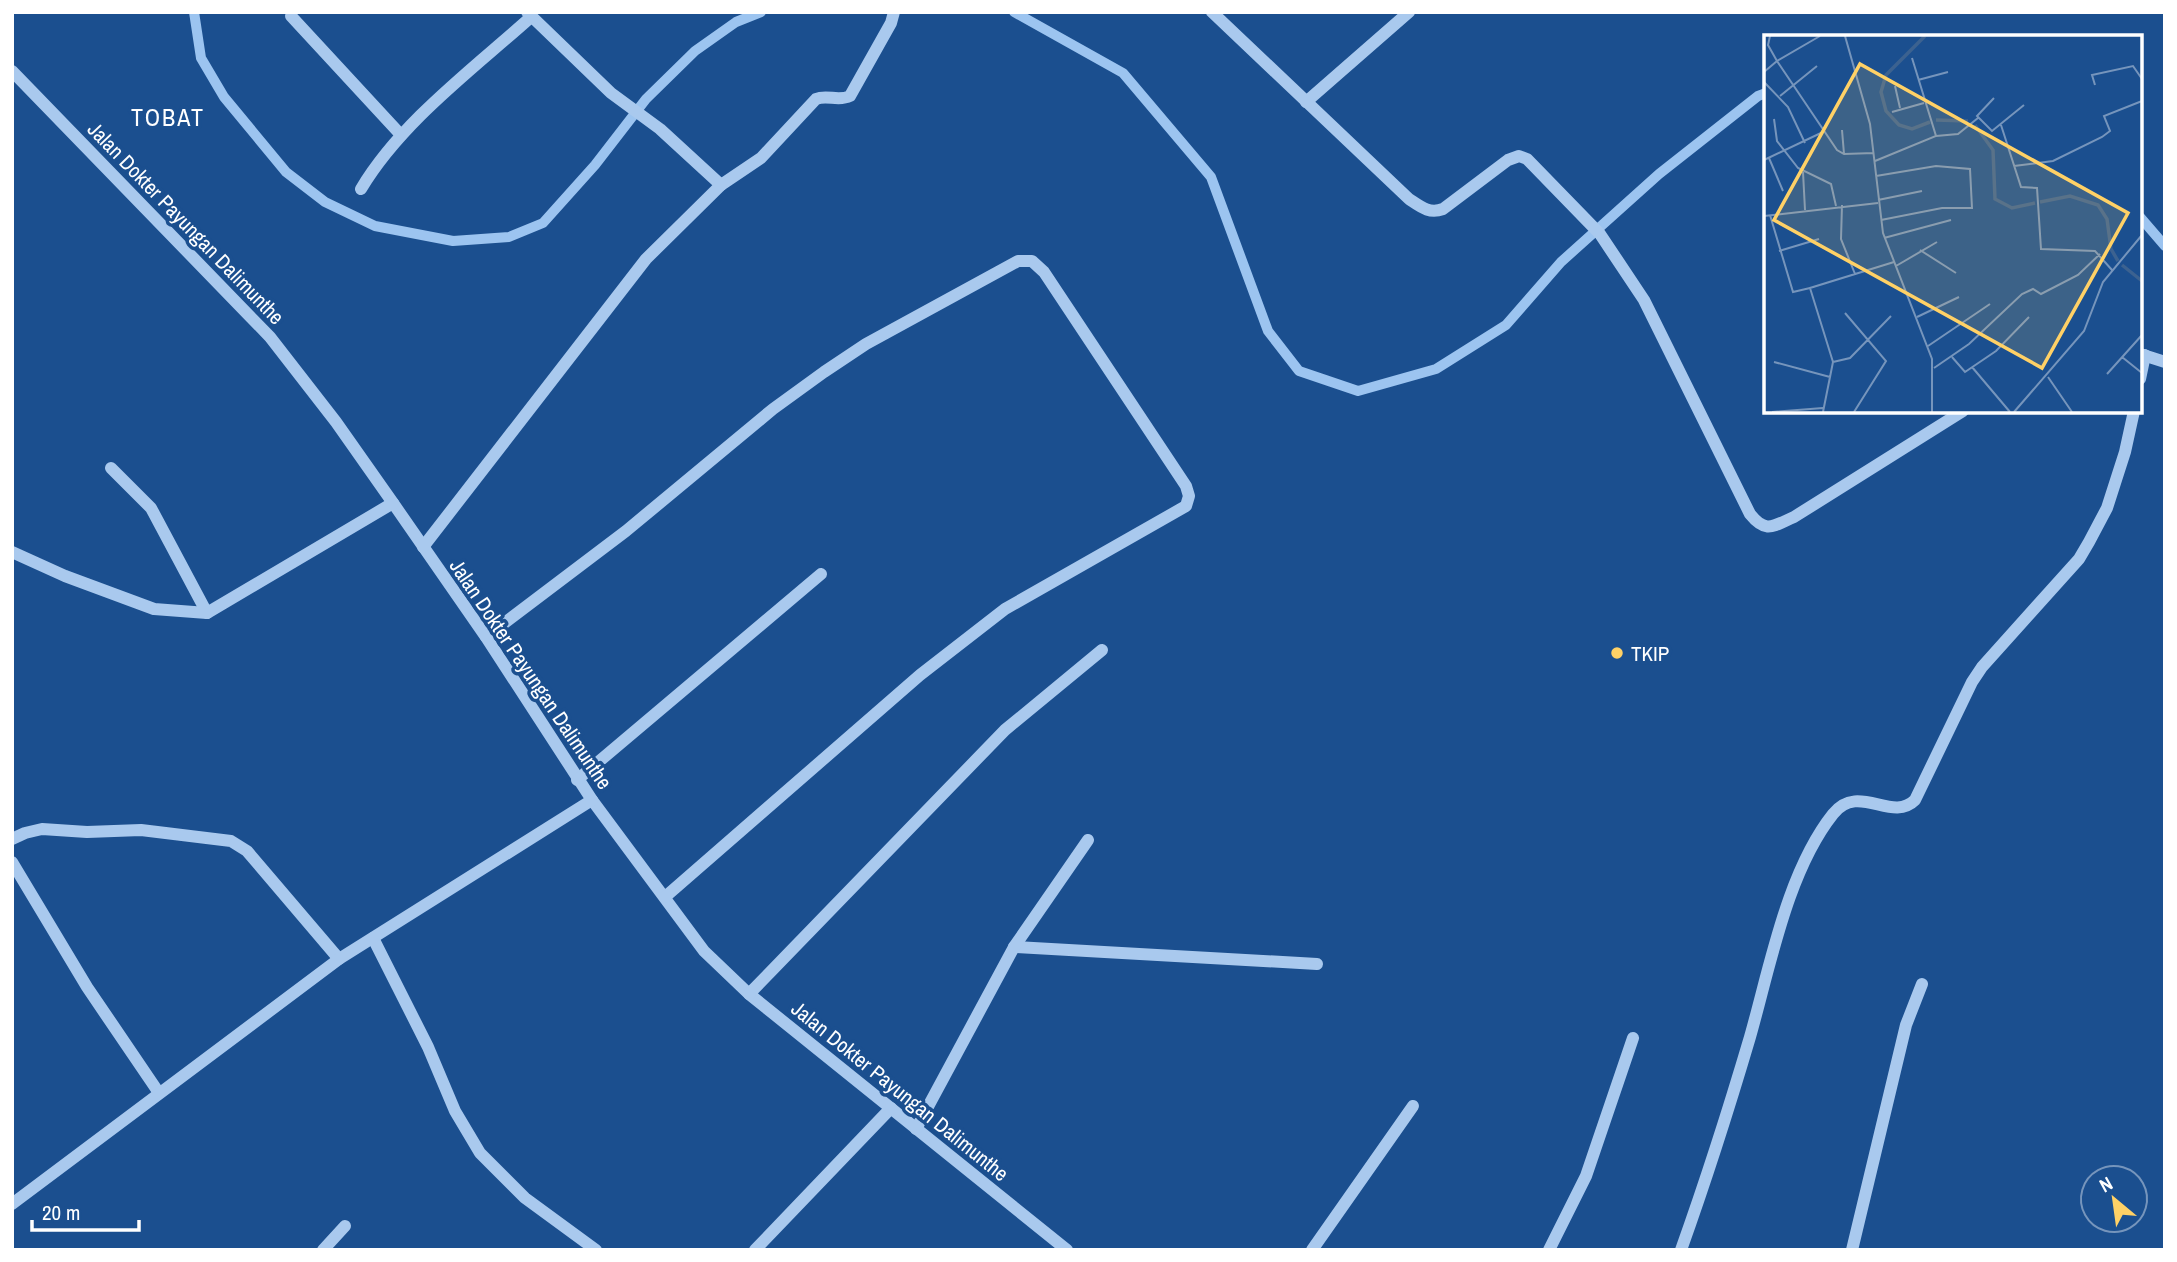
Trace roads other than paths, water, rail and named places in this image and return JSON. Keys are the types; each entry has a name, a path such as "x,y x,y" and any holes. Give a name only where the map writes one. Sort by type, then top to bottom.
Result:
{"street":[{"path":"423,547 632,275 671,232 721,186 761,158 816,99 842,99 850,96 894,12"},
{"path":"1212,12 1409,199 1431,212 1443,209 1508,160 1519,156 1527,159 1600,234 1644,300 1750,514 1763,526 1769,528 1794,517 1959,413"},
{"path":"1306,102 1409,12"},
{"path":"361,189 373,169 401,135 529,14 611,93 660,129 721,186"},
{"path":"291,16 401,135"},
{"name":"Jalan Dokter Payungan Dalimunthe","path":"12,71 270,337 337,422 486,637 577,780 705,951 749,994 1067,1250"},
{"path":"486,637 626,531 773,409 845,358 1018,261 1032,261 1044,272 1186,486 1189,496 1186,506 1005,609 920,675 665,897"},
{"path":"2143,355 2165,362"},
{"path":"1681,1250 1750,1037 1776,940 1801,870 1815,842 1833,813 1847,802 1856,800 1899,807 1910,805 1915,800 1972,682 1982,667 2079,559 2094,534 2107,508 2125,452 2134,413"},
{"path":"111,468 151,508 208,613"},
{"path":"12,552 65,576 154,609 208,613 393,503"},
{"path":"577,780 821,573"},
{"path":"749,994 1005,730 1102,650"},
{"path":"12,1204 340,959 592,800"},
{"path":"12,839 42,829 87,832 141,830 231,841 247,851 340,959"},
{"path":"916,1129 1014,947 1088,840"},
{"path":"13,863 87,987 159,1093"},
{"path":"373,938 428,1047 455,1111 480,1153 525,1198 596,1250"},
{"path":"1014,947 1317,964"},
{"path":"1853,1250 1906,1025 1922,984"},
{"path":"1549,1250 1586,1176 1633,1038"},
{"path":"1312,1250 1413,1106"},
{"path":"755,1250 891,1108"},
{"path":"323,1250 345,1226"}],"waterway":[{"path":"194,12 201,58 224,97 286,172 325,202 375,226 453,241 509,237 543,223 595,165 646,99 695,51 736,22 761,12"},
{"path":"1014,12 1123,73 1211,177 1268,331 1299,371 1358,391 1436,369 1506,325 1561,262 1659,174 1764,94"},
{"path":"2142,219 2165,246"}],"place":[{"name":"TKIP","path":"1617,653"}],"district":[{"name":"TOBAT","path":"168,117"}]}
